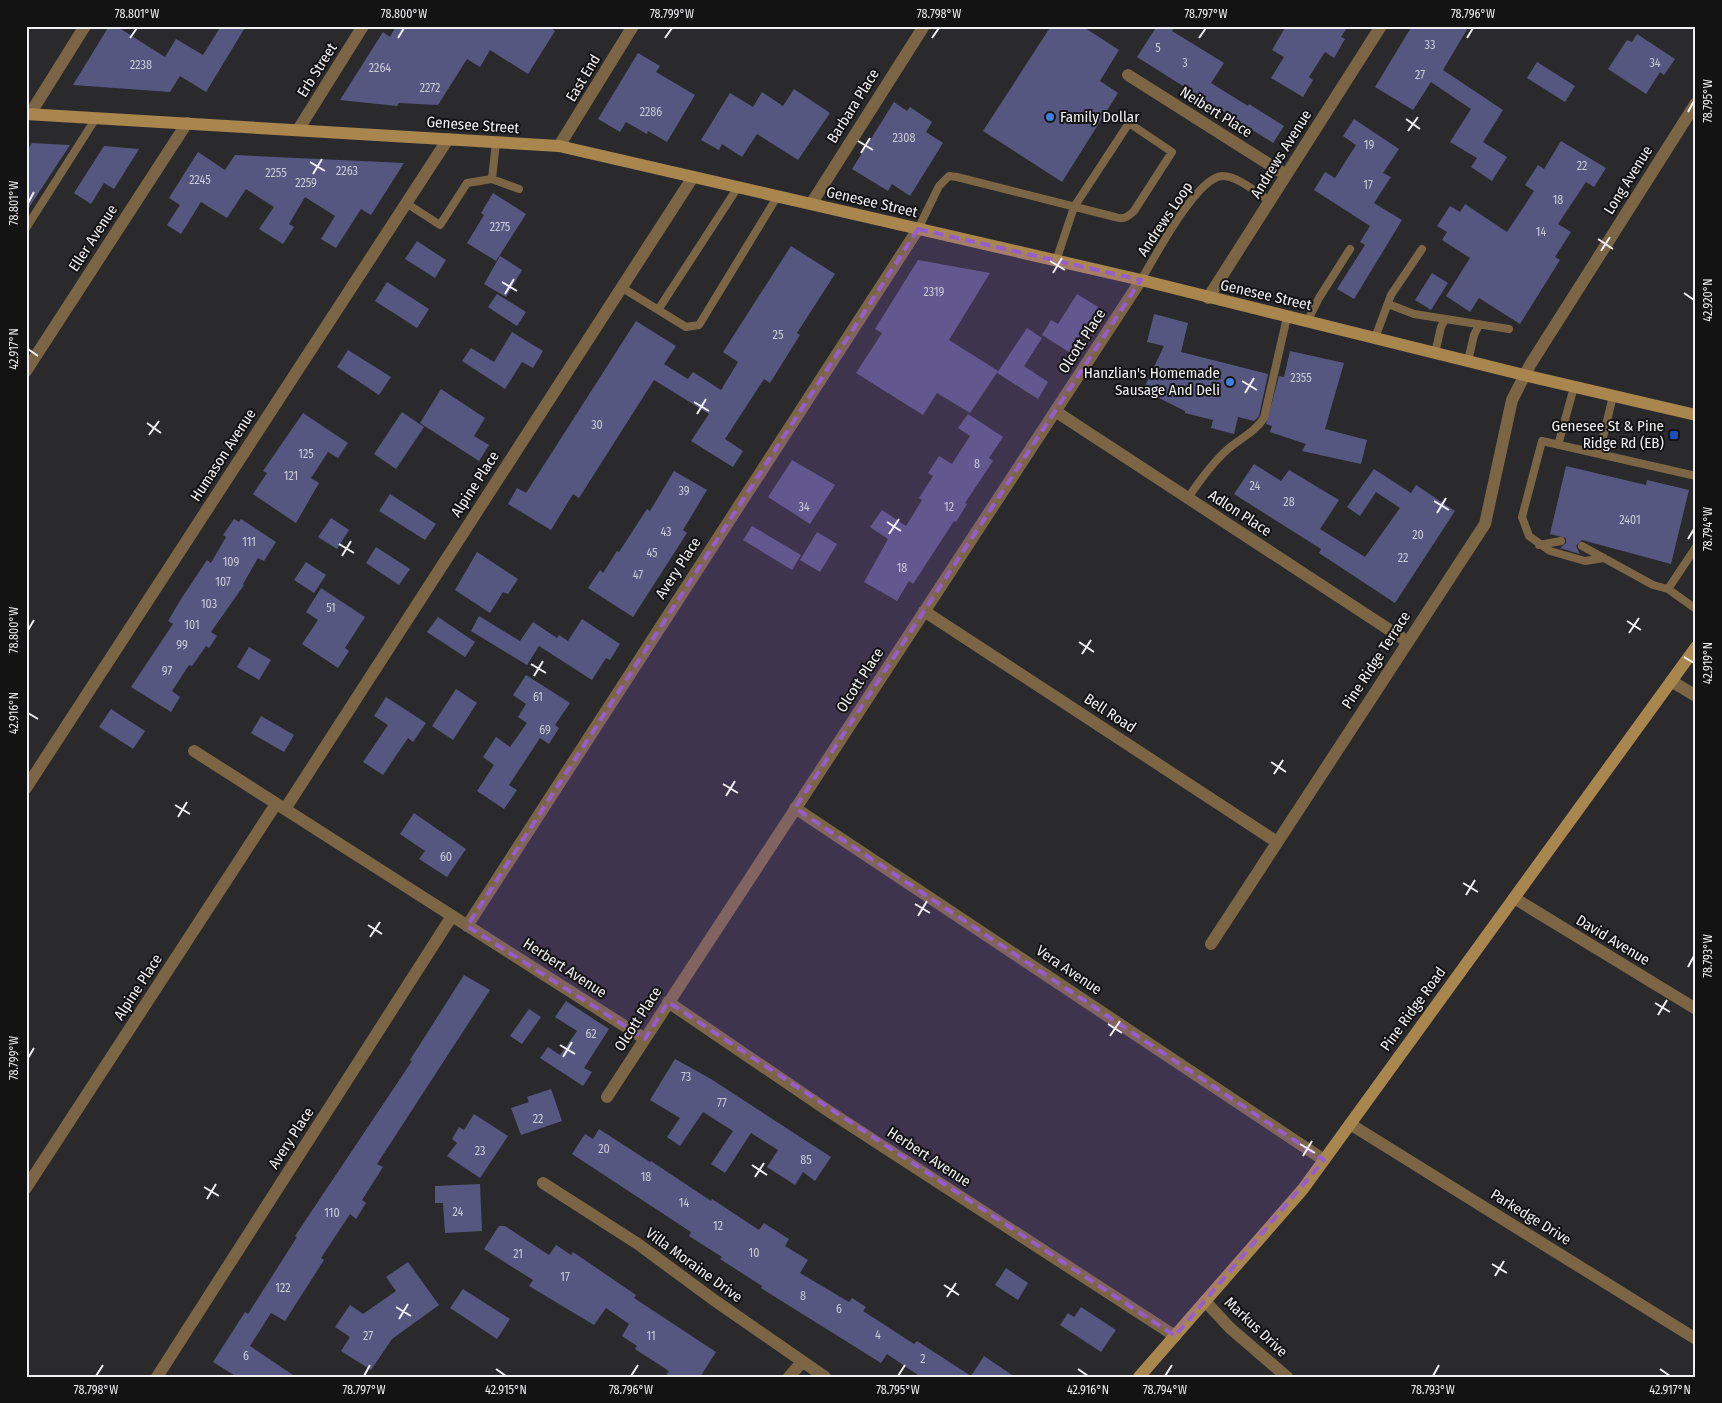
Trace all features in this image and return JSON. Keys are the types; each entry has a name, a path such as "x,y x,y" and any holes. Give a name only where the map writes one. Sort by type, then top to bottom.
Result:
{"main road":[{"name":"Genesee Street","path":"28,116 187,123 559,146 1141,280 1524,375 1696,415"},
{"name":"Pine Ridge Road","path":"1139,1377 1302,1189 1696,647"}],"street":[{"path":"28,116 84,26"},
{"name":"Erb Street","path":"298,130 363,26"},
{"name":"East End","path":"559,146 633,26"},
{"name":"Barbara Place","path":"811,204 924,26"},
{"name":"Andrews Avenue","path":"1208,298 1381,26"},
{"name":"Neibert Place","path":"1128,75 1286,175"},
{"name":"Long Avenue","path":"1524,375 1696,103"},
{"name":"Eller Avenue","path":"26,371 187,123"},
{"name":"Humason Avenue","path":"26,788 448,139"},
{"name":"Alpine Place","path":"26,1188 280,807 693,177"},
{"name":"Avery Place","path":"467,926 918,229"},
{"name":"Olcott Place","path":"607,1097 1141,280"},
{"name":"Pine Ridge Terrace","path":"1211,944 1484,524 1512,400 1524,375"},
{"name":"Adlon Place","path":"1055,411 1408,642"},
{"name":"Bell Road","path":"924,611 1277,842"},
{"path":"1671,681 1696,696"},
{"path":"194,751 452,916"},
{"name":"Vera Avenue","path":"795,808 1324,1160"},
{"name":"David Avenue","path":"1514,898 1696,1009"},
{"name":"Avery Place","path":"157,1377 452,916"},
{"name":"Herbert Avenue","path":"452,916 645,1039"},
{"name":"Herbert Avenue","path":"668,1002 830,1112 1175,1336"},
{"name":"Parkedge Drive","path":"1350,1124 1696,1339"},
{"name":"Villa Moraine Drive","path":"543,1183 638,1244 825,1377"},
{"name":"Markus Drive","path":"1205,1301 1230,1328 1287,1377"},
{"path":"789,1377 802,1362"}],"lane":[{"path":"26,228 96,118"},
{"path":"918,229 939,186 949,176 1074,207 1121,219 1126,218 1134,211 1172,152 1129,123 1074,207 1056,261"},
{"path":"492,178 496,142"},
{"name":"Andrews Loop","path":"1141,280 1190,201 1211,179 1223,176 1233,178 1270,201"},
{"path":"406,203 440,225 467,183 492,178 519,189"},
{"path":"658,310 738,188"},
{"path":"622,287 686,327 699,325 778,197"},
{"path":"1307,322 1319,298 1350,249"},
{"path":"1376,338 1388,304 1422,249"},
{"path":"1388,304 1414,314 1509,329"},
{"path":"1188,498 1212,465 1228,449 1256,429 1264,418 1287,317"},
{"path":"1435,353 1440,327 1445,320"},
{"path":"1468,361 1474,335 1479,325"},
{"path":"1558,445 1574,387"},
{"path":"1599,454 1613,396"},
{"path":"1604,558 1585,561 1550,551 1539,545 1529,536 1522,517 1542,441 1696,476"},
{"path":"1539,545 1561,541"},
{"path":"1582,546 1653,585 1668,589 1696,609"},
{"path":"1668,589 1696,547"}],"highlighted area":[{"path":"918,229 1141,280 795,808 1324,1160 1175,1336 668,1002 645,1039 467,926"}],"building":[{"path":"109,26 116,26 165,57 176,39 203,55 221,26 246,26 206,92 180,76 170,92 73,85"},
{"path":"396,26 548,26 555,31 528,74 490,50 480,67 467,59 438,105 399,103 397,106 340,100 383,32 390,37"},
{"path":"1051,26 1082,26 1119,50 1100,81 1118,93 1062,182 983,131"},
{"path":"1157,26 1175,26 1172,31 1224,63 1211,83 1284,126 1273,143 1137,57"},
{"path":"1286,26 1348,26 1341,37 1345,39 1334,58 1325,52 1309,77 1313,80 1303,97 1271,78 1284,57 1272,50"},
{"path":"1412,26 1469,26 1443,70 1503,110 1483,142 1507,157 1492,181 1471,167 1477,158 1450,142 1471,109 1431,82 1413,110 1375,87"},
{"path":"1637,34 1675,59 1664,75 1660,72 1646,94 1608,69 1627,40 1632,42"},
{"path":"638,53 660,66 656,72 695,95 667,142 648,131 647,134 626,122 620,132 598,119"},
{"path":"1537,62 1575,86 1565,102 1527,78"},
{"path":"794,89 830,113 798,160 757,134 742,157 722,144 719,150 701,140 730,93 753,107 762,92 783,106"},
{"path":"894,102 907,111 910,107 932,122 926,132 943,143 910,196 892,184 888,191 852,169"},
{"path":"1354,119 1399,149 1383,173 1391,177 1374,203 1402,220 1354,299 1337,289 1365,245 1360,242 1370,226 1314,190 1325,172 1335,178 1356,145 1343,136"},
{"path":"1561,141 1606,168 1594,187 1586,182 1558,224 1571,232 1555,257 1560,260 1520,324 1479,298 1470,312 1446,296 1470,258 1442,240 1447,232 1437,226 1450,206 1460,212 1465,204 1507,232 1534,191 1525,185 1538,165 1544,169"},
{"path":"32,143 70,145 26,212 26,152"},
{"path":"104,146 139,149 114,189 104,183 91,204 74,193"},
{"path":"198,152 225,170 235,155 404,163 371,215 361,209 336,248 321,239 335,216 305,197 289,224 294,227 283,244 259,229 274,207 246,189 227,218 201,202 181,234 167,225 180,205 169,198"},
{"path":"493,193 526,214 496,261 467,243 484,215 481,213"},
{"path":"417,241 446,260 435,278 405,259"},
{"path":"791,246 835,274 797,333 800,335 770,383 764,379 725,439 743,451 733,467 691,441 709,414 654,380 579,498 573,494 551,530 508,504 517,488 526,493 636,321 676,346 664,364 688,379 693,372 721,390 738,362 723,352"},
{"path":"500,256 522,270 506,297 484,284"},
{"path":"918,260 990,273 949,340 998,371 970,413 937,393 923,415 856,373 882,333 875,329"},
{"path":"1432,273 1448,283 1431,310 1415,300"},
{"path":"387,282 429,309 417,328 375,301"},
{"path":"497,294 526,312 517,326 488,307"},
{"path":"1077,294 1098,307 1069,352 1042,335 1051,320 1058,324"},
{"path":"1154,314 1188,323 1181,352 1268,374 1259,416 1254,421 1238,417 1234,434 1211,428 1213,420 1185,413 1185,411 1143,390 1164,346 1147,342"},
{"path":"1027,328 1042,338 1024,366 1048,382 1038,399 997,373"},
{"path":"512,332 543,351 533,368 522,362 505,389 462,361 471,348 494,362"},
{"path":"348,350 391,377 379,395 337,367"},
{"path":"1290,351 1344,363 1325,429 1367,440 1361,464 1302,451 1306,444 1270,432 1272,426 1266,424 1279,376 1284,377"},
{"path":"441,389 485,418 474,436 489,445 479,461 420,423"},
{"path":"402,412 424,427 396,469 374,454"},
{"path":"303,413 348,443 338,458 328,452 311,478 319,483 296,523 253,494 267,473 263,471"},
{"path":"968,414 1003,437 989,458 993,461 965,503 967,504 956,522 954,521 913,584 909,581 897,601 864,582 888,539 870,527 882,510 906,526 922,500 919,498 933,476 928,473 939,456 952,464 970,436 958,428"},
{"path":"792,460 835,485 810,524 768,497"},
{"path":"1254,464 1281,481 1289,470 1339,500 1320,529 1365,557 1400,508 1376,492 1360,516 1347,507 1374,469 1411,493 1416,485 1455,511 1395,603 1319,553 1321,549 1234,494"},
{"path":"1566,466 1646,485 1647,480 1689,490 1671,564 1582,540 1576,546 1580,554 1560,548 1566,543 1566,538 1550,534"},
{"path":"674,471 707,490 683,530 687,533 633,617 588,588 600,570 603,573 617,551 619,552 647,509 650,511"},
{"path":"390,494 436,524 425,540 379,511"},
{"path":"331,518 349,530 337,549 318,537"},
{"path":"234,519 239,522 241,519 276,542 264,561 258,558 244,585 211,632 217,636 209,648 206,646 192,666 189,665 172,691 180,697 171,712 131,687 173,624 168,621 181,599 207,560 211,563 226,537 223,535"},
{"path":"752,526 801,555 792,570 743,540"},
{"path":"817,532 837,544 820,572 800,560"},
{"path":"376,547 410,569 399,585 366,563"},
{"path":"477,552 518,579 508,594 503,592 490,613 455,590"},
{"path":"306,562 326,575 314,593 294,580"},
{"path":"321,588 365,617 345,648 349,651 338,668 302,644 318,620 306,612"},
{"path":"479,616 520,641 533,622 557,638 559,635 568,641 582,619 620,644 610,660 606,658 592,680 539,646 527,665 471,631"},
{"path":"438,617 475,642 465,657 427,632"},
{"path":"249,647 271,660 259,680 237,667"},
{"path":"526,675 570,703 555,725 559,728 549,744 540,738 509,785 517,790 504,809 477,791 494,765 483,757 496,737 510,747 527,723 518,717 526,704 513,695"},
{"path":"456,689 477,703 453,740 432,726"},
{"path":"386,697 426,723 413,742 408,738 383,775 363,762 388,725 374,716"},
{"path":"111,709 145,731 133,749 99,727"},
{"path":"261,716 294,735 284,752 251,733"},
{"path":"414,813 466,849 447,877 419,859 425,851 400,834"},
{"path":"464,975 490,990 377,1164 383,1167 362,1200 366,1203 356,1219 350,1214 321,1258 324,1260 285,1321 271,1313 250,1346 296,1377 237,1377 213,1362 245,1312 248,1314 297,1237 295,1236 412,1061 410,1060"},
{"path":"566,1001 609,1029 584,1068 592,1072 583,1086 540,1058 548,1047 560,1055 577,1031 555,1017"},
{"path":"529,1009 541,1017 522,1044 510,1036"},
{"path":"675,1059 711,1079 831,1157 815,1181 803,1172 795,1185 767,1167 778,1150 751,1133 725,1173 711,1164 733,1131 703,1112 680,1146 667,1137 680,1118 650,1100"},
{"path":"551,1089 562,1121 521,1135 511,1108 529,1102 527,1097"},
{"path":"474,1114 508,1136 480,1178 447,1156 457,1143 452,1139 459,1127 464,1130"},
{"path":"599,1129 759,1230 764,1223 789,1239 785,1246 808,1260 800,1273 849,1302 852,1298 866,1307 863,1311 914,1344 917,1341 971,1376 984,1356 1015,1377 921,1377 887,1354 881,1363 761,1288 762,1286 720,1259 722,1257 689,1236 691,1232 572,1154 585,1134 593,1139"},
{"path":"480,1184 482,1231 445,1233 443,1203 435,1203 435,1186"},
{"path":"499,1226 505,1226 549,1255 556,1245 571,1255 573,1252 636,1295 634,1298 716,1352 700,1377 665,1377 669,1371 635,1349 637,1346 622,1336 629,1324 606,1308 594,1325 529,1286 533,1280 484,1249"},
{"path":"408,1262 439,1305 392,1339 371,1370 341,1351 350,1337 335,1327 350,1305 363,1314 396,1291 386,1277"},
{"path":"1006,1268 1028,1283 1018,1300 995,1285"},
{"path":"463,1289 510,1319 497,1339 450,1308"},
{"path":"1081,1307 1116,1330 1101,1352 1060,1325 1068,1313 1074,1317"}],"place":[{"name":"Family Dollar","path":"1050,117"},
{"name":"Hanzlian's Homemade Sausage And Deli","path":"1230,382"},
{"name":"Genesee St & Pine Ridge Rd (EB)","path":"1674,435"}]}
